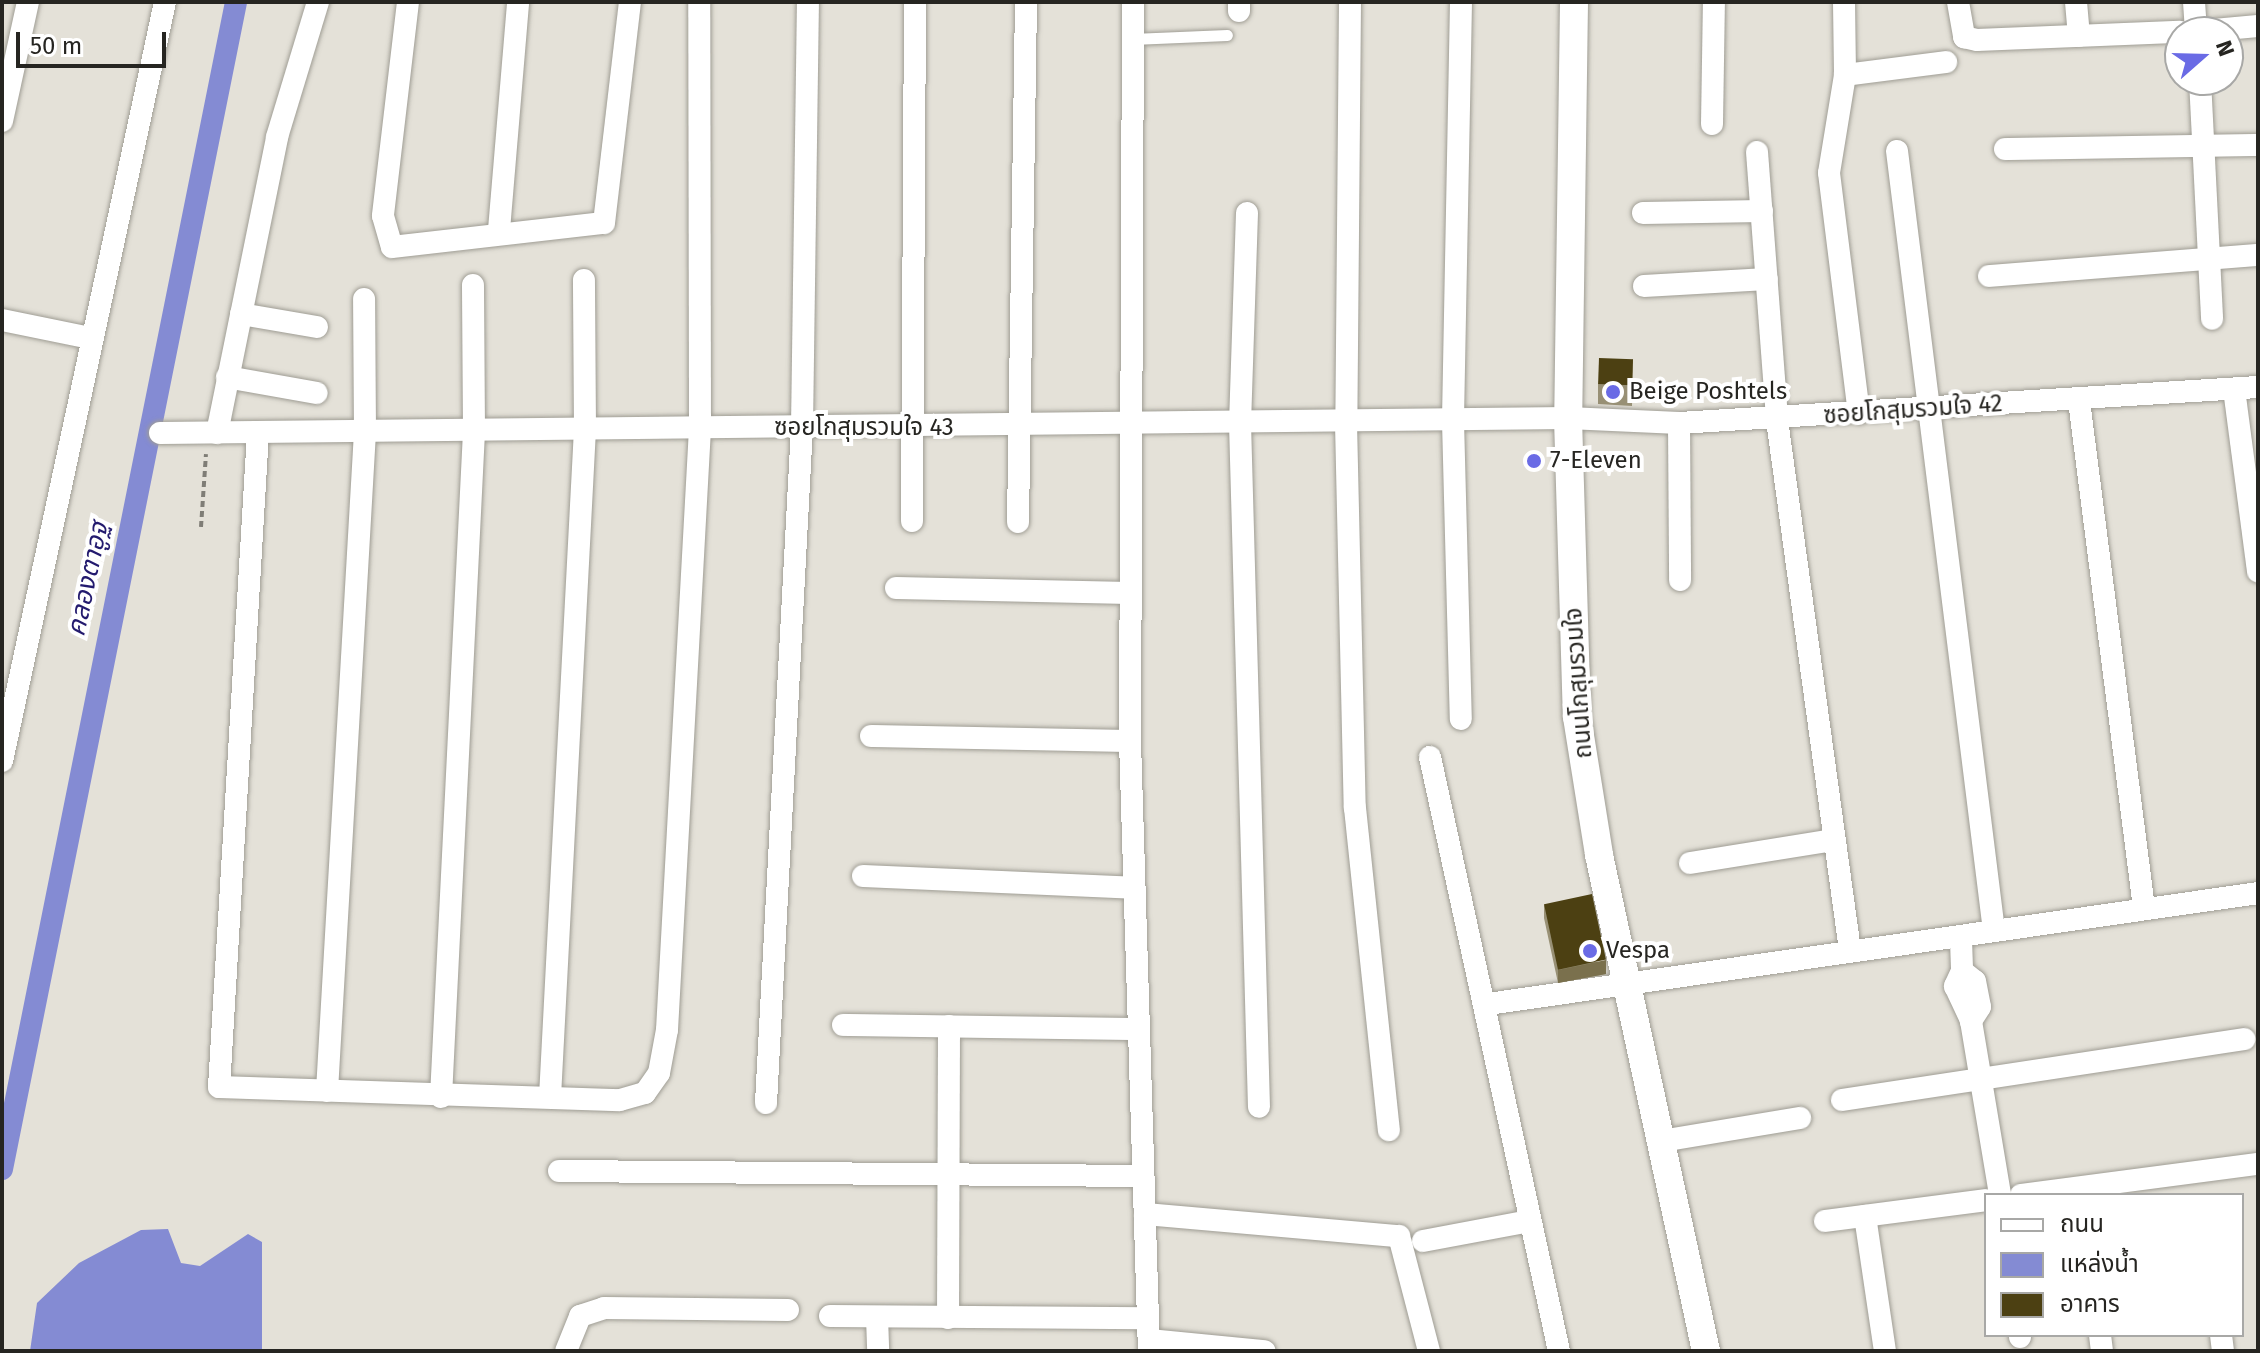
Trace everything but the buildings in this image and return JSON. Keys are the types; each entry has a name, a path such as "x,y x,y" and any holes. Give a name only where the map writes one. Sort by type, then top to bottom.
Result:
{"street":[{"path":"2,121 28,2"},
{"path":"2,761 90,338 165,2"},
{"path":"212,433 241,314 277,137 318,2"},
{"path":"408,2 386,241 403,247 499,230 604,223 630,2"},
{"path":"499,230 518,2"},
{"path":"258,433 219,1087 441,1097 632,1099 654,1084 663,1056 700,429 699,2"},
{"path":"766,1103 802,428 808,2"},
{"path":"912,521 910,427 915,2"},
{"path":"1018,522 1026,2"},
{"path":"1133,2 1127,425 1130,741 1148,1336"},
{"path":"1350,2 1346,423 1355,808 1389,1130"},
{"path":"1461,2 1453,421 1461,719"},
{"name":"ถนนโกสุมรวมใจ","path":"1574,2 1568,418 1577,717 1628,982 1706,1351"},
{"path":"1712,124 1714,2"},
{"path":"1844,2 1845,75 1829,173 1859,413"},
{"path":"1958,2 1964,37 2164,33"},
{"path":"2076,2 2079,36"},
{"path":"1845,75 1946,62"},
{"path":"2201,96 2212,319"},
{"path":"2005,149 2205,149 2258,145"},
{"path":"1897,151 1925,408 1994,931"},
{"path":"1757,152 1777,420 1850,950"},
{"path":"1643,213 1762,211"},
{"path":"1247,213 1240,423 1259,1107"},
{"path":"1989,276 2258,255"},
{"path":"1644,286 1767,279"},
{"path":"550,1097 585,430 584,280"},
{"path":"441,1097 474,431 473,285"},
{"path":"327,1091 365,432 364,299"},
{"path":"241,314 317,327"},
{"path":"2,320 90,338"},
{"path":"227,377 317,393"},
{"name":"ซอยโกสุมรวมใจ 42","path":"1568,418 1679,423 1777,420 2258,387"},
{"path":"2234,389 2258,571"},
{"path":"2079,401 2144,908"},
{"name":"ซอยโกสุมรวมใจ 43","path":"160,433 1346,423 1568,418"},
{"path":"1679,423 1680,580"},
{"path":"896,588 1130,593"},
{"path":"871,736 1130,741"},
{"path":"1430,757 1488,1004 1559,1351"},
{"path":"1690,863 1834,840"},
{"path":"863,876 1134,888"},
{"path":"1488,1004 1850,950 1961,940 1994,931 2258,893"},
{"path":"1961,940 1962,971 1955,986 1960,1010 1971,1021 2000,1193"},
{"path":"843,1025 1137,1029"},
{"path":"948,1318 949,1026"},
{"path":"1842,1100 2244,1039"},
{"path":"1661,1141 1800,1118"},
{"path":"2036,1193 2258,1164"},
{"path":"559,1171 949,1178 1142,1176"},
{"path":"1825,1221 1984,1200"},
{"path":"1145,1214 1399,1236 1429,1351"},
{"path":"1865,1216 1885,1351"},
{"path":"1423,1241 1530,1221"},
{"path":"566,1351 580,1316 604,1308 788,1310"},
{"path":"830,1316 948,1318 1148,1336 1264,1351"},
{"path":"877,1317 878,1351"}],"lane":[{"path":"1132,39 1227,35"}],"path":[{"path":"201,527 212,433"}],"water":[{"path":"168,1229 181,1263 200,1266 248,1234 262,1242 262,1351 30,1351 37,1303 79,1263 141,1230"}],"waterway":[{"name":"คลองตาอูฐ","path":"2,1169 236,2"}],"place":[{"name":"Beige Poshtels","path":"1613,392"},
{"name":"7-Eleven","path":"1534,461"},
{"name":"Vespa","path":"1590,951"}]}
